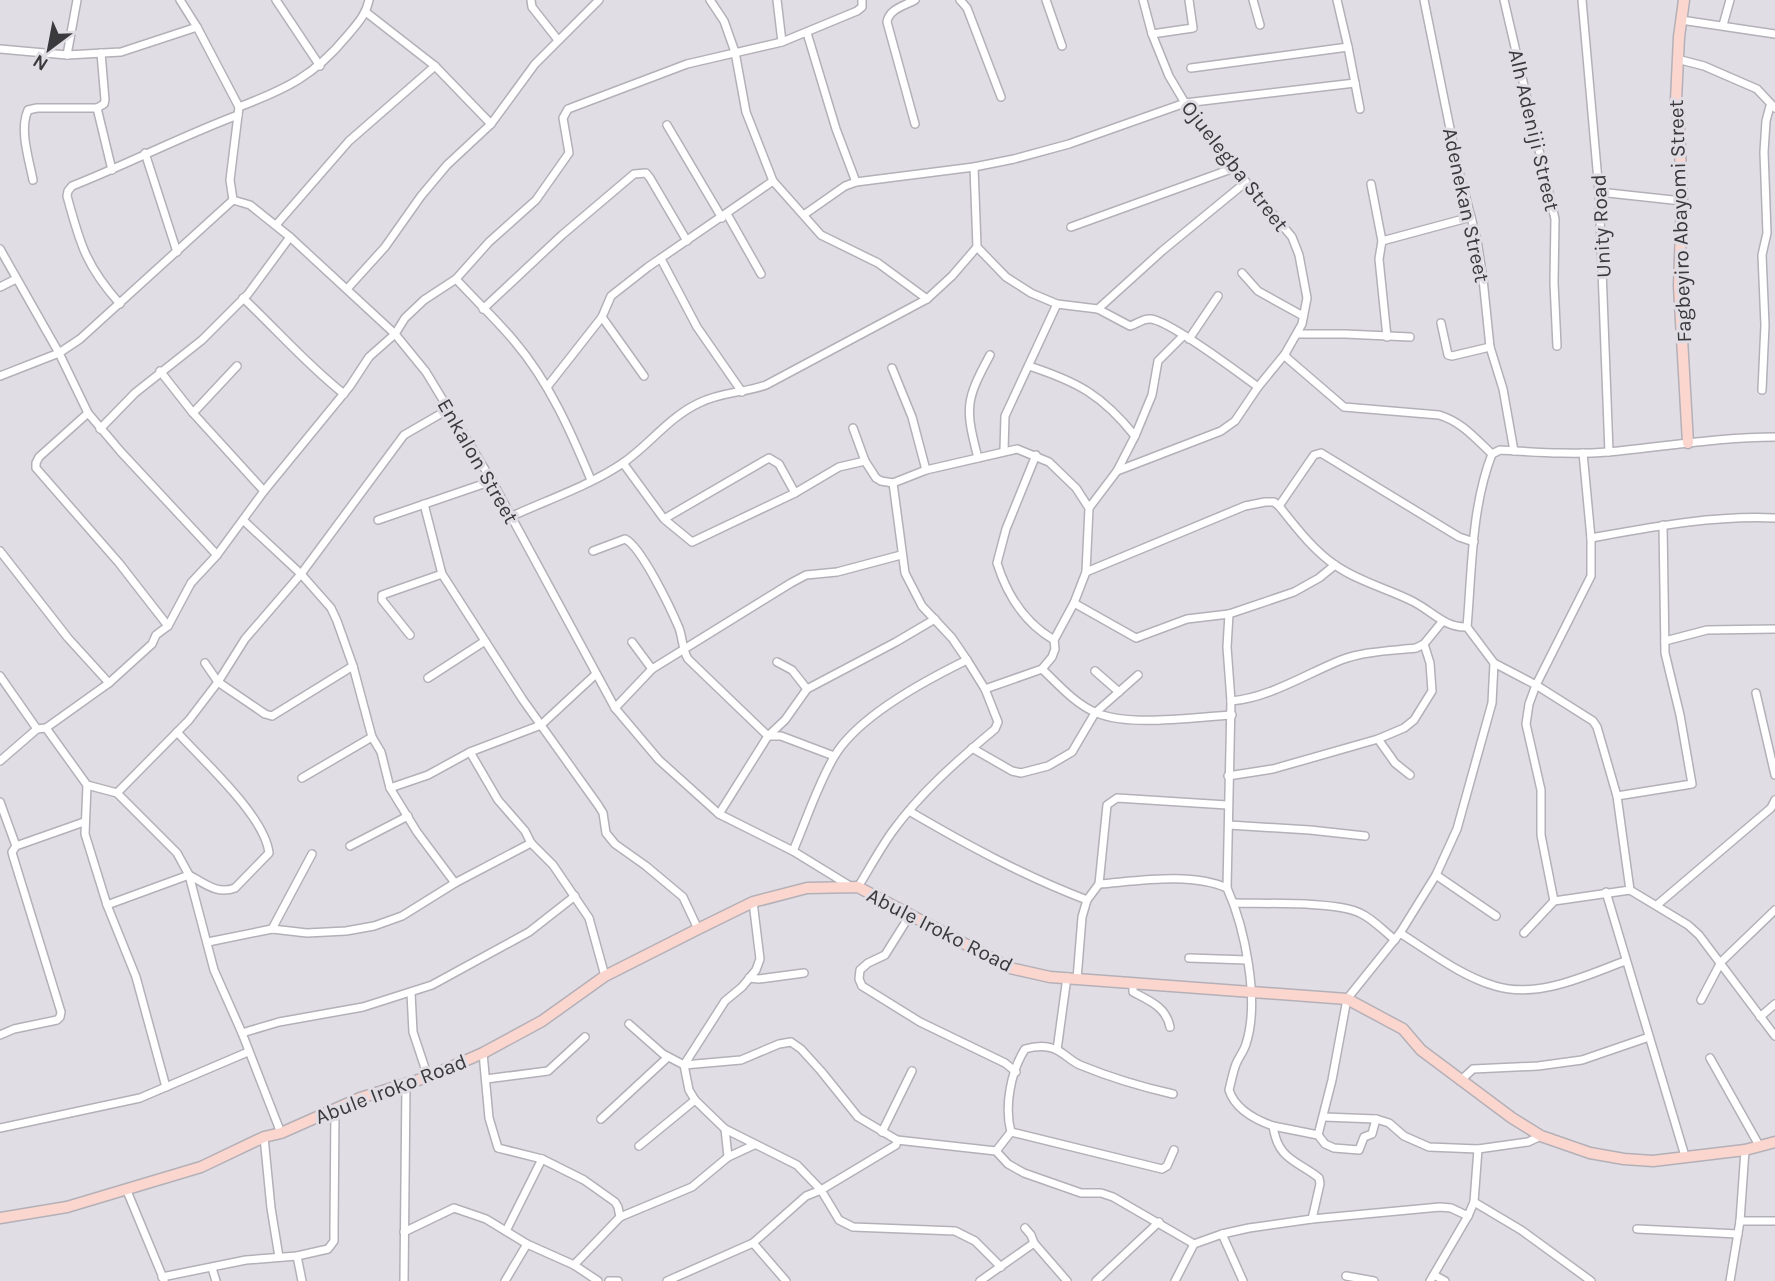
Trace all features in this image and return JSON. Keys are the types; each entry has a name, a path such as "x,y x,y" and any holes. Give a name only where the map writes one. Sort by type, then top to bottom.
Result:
{"street":[{"path":"67,55 77,0"},
{"path":"0,376 59,353 80,339 233,200 230,180 239,111 197,27 180,0"},
{"path":"276,0 320,66"},
{"path":"120,304 99,280 86,256 79,240 68,191 281,91 320,66 367,13 369,0"},
{"path":"531,0 532,7 558,40"},
{"path":"347,289 385,247 447,165 491,124 535,64 599,0"},
{"path":"710,0 724,21 735,52 746,112 773,181 821,235 878,263 927,299"},
{"path":"777,0 782,42"},
{"path":"0,761 42,728 109,683 152,644 156,635 167,626 191,583 217,555 264,491 344,394 369,358 395,334 405,318 424,300 456,279 489,242 536,200 569,153 563,118 568,109 687,64 782,42 807,33 862,8 862,0"},
{"path":"915,0 894,10 888,15 887,22 915,124"},
{"path":"960,0 967,8 1001,97"},
{"path":"1046,0 1062,46"},
{"name":"Ojuelegba Street","path":"1143,0 1152,34 1169,76 1185,103 1234,168 1292,237 1299,256 1307,298 1297,334 1285,354"},
{"path":"1152,34 1193,29 1189,0"},
{"path":"1253,0 1259,25"},
{"path":"1337,0 1360,109"},
{"name":"Adenekan Street","path":"1424,0 1458,168 1471,217 1483,279 1490,347 1503,389 1514,451"},
{"name":"Alh Adeniji Street","path":"1504,0 1555,219 1553,283 1557,346"},
{"name":"Unity Road","path":"1582,0 1599,192 1609,452"},
{"name":"Fagbeyiro Abayomi Street","path":"1684,0 1677,59 1676,100 1682,201 1679,286 1688,443"},
{"path":"1723,25 1730,0"},
{"path":"367,13 435,66 491,124"},
{"path":"1681,20 1775,34"},
{"path":"0,49 67,55 101,54 132,50 197,27"},
{"path":"807,33 836,129 856,182"},
{"path":"1191,68 1348,47"},
{"path":"33,180 26,139 25,117 28,110 97,108 104,104 101,54"},
{"path":"1677,59 1704,66 1757,89 1773,107 1766,121 1764,152 1767,233 1762,255 1765,359 1762,390"},
{"path":"276,225 349,141 435,66"},
{"path":"805,214 845,186 856,182 974,167 1014,159 1069,144 1185,103 1355,83"},
{"path":"97,108 113,170"},
{"path":"667,125 761,274"},
{"path":"145,153 177,252"},
{"path":"974,167 977,247 1006,277 1031,293 1057,304 1098,309 1130,326 1149,318 1186,338 1258,387"},
{"path":"1071,227 1234,168"},
{"path":"483,309 562,235 634,174 646,173 650,178 687,241"},
{"path":"547,387 602,317 611,296 773,181"},
{"path":"1098,309 1162,251 1246,182"},
{"path":"1371,184 1382,241 1379,259 1387,337"},
{"path":"1599,192 1682,201"},
{"name":"Enkalon Street","path":"233,200 250,205 290,237 395,334 426,372 492,481 615,708 669,770 719,814 793,851 854,887"},
{"path":"1382,241 1471,217"},
{"path":"100,429 160,371 202,340 243,298 290,237"},
{"path":"510,517 591,481 623,463 669,423 695,405 715,395 742,392 766,385 927,299 977,247"},
{"path":"0,249 59,353 88,413 217,555"},
{"path":"661,259 697,327 742,392"},
{"path":"1242,274 1258,291 1303,316"},
{"path":"0,287 16,279"},
{"path":"456,279 516,343 547,387 591,481"},
{"path":"985,689 1042,669 1052,657 1054,640 1074,603 1086,572 1089,508 1117,471 1135,436 1152,395 1157,360 1186,338 1218,296"},
{"path":"243,298 302,358 344,394"},
{"path":"1004,450 1005,416 1057,304"},
{"path":"602,317 644,376"},
{"path":"1441,323 1448,355 1490,347"},
{"path":"1297,334 1409,337"},
{"path":"1117,471 1221,431 1235,421 1285,354 1344,407 1354,410 1419,413 1452,419 1467,428 1492,454"},
{"path":"978,458 968,420 970,398 990,355"},
{"path":"1765,359 1775,358"},
{"path":"193,412 237,366"},
{"path":"1029,366 1058,376 1098,396 1135,436"},
{"path":"892,368 912,417 926,470"},
{"path":"160,371 264,491"},
{"path":"117,793 189,720 218,682 245,639 301,574 404,435 449,409"},
{"path":"88,413 39,457 36,468 119,563 167,626"},
{"path":"853,428 865,461 876,478 893,483 926,470 1017,449 1049,462 1076,488 1089,508"},
{"path":"1630,890 1617,796 1593,721 1494,663 1467,627 1474,542 1482,487 1492,454 1500,450 1609,452 1739,437 1775,437"},
{"path":"1279,506 1314,455 1321,453 1460,537 1474,542"},
{"path":"1554,901 1542,835 1541,790 1526,724 1535,685 1591,576 1591,538 1583,453"},
{"path":"1036,455 1006,529 997,563 1023,616 1054,640"},
{"path":"664,519 769,458 779,464 795,493"},
{"path":"623,463 664,519 692,542 795,493 839,467 865,461"},
{"path":"378,520 492,481"},
{"path":"854,887 909,811 937,780 995,729 998,722 985,689 967,660 952,638 922,606 910,584 901,555 893,483"},
{"path":"1086,572 1245,506 1274,502 1335,565 1416,603 1442,622 1457,628 1467,627"},
{"path":"424,504 442,574 541,725 598,805 603,813 606,833 615,844 683,897 698,929"},
{"path":"1591,538 1663,525 1744,517 1775,518"},
{"path":"243,520 301,574 331,608 353,666 372,737 381,752 390,788 417,832 455,883"},
{"path":"1617,796 1692,784 1680,715 1665,653 1663,525"},
{"path":"593,551 625,539 632,542 647,565 679,628 683,650 688,659 768,736 781,736 834,756"},
{"path":"0,551 68,638 109,683"},
{"path":"615,708 652,669 806,575 836,572 901,555"},
{"path":"1074,603 1136,638 1187,619 1229,614 1293,592 1319,578 1335,565"},
{"path":"410,635 382,600 383,594 442,574"},
{"path":"1229,614 1227,647 1232,715 1227,805 1227,888 1234,903 1247,960 1251,993 1246,1043 1229,1090 1237,1104 1256,1119 1273,1126 1318,1135 1325,1144 1334,1148 1359,1150 1364,1137 1372,1134 1376,1119"},
{"path":"719,814 768,736 785,720 807,688 935,619"},
{"path":"1231,701 1242,700 1282,686 1360,654 1416,648 1424,644 1442,622"},
{"path":"1665,641 1707,630 1775,629"},
{"path":"428,678 485,641"},
{"path":"632,642 652,669"},
{"path":"1228,776 1273,769 1378,739 1404,728 1414,720 1432,691 1430,663 1424,644"},
{"path":"793,851 834,756 853,734 881,710 927,680 967,660"},
{"path":"777,662 792,670 807,688"},
{"path":"205,663 218,682 272,716 353,666"},
{"path":"1318,1135 1324,1117 1347,999 1398,937 1436,875 1457,829 1492,703 1494,663"},
{"path":"1042,669 1064,691 1095,713 1117,719 1232,715"},
{"path":"1095,671 1119,692"},
{"path":"390,788 428,775 470,752 541,725 596,674"},
{"path":"972,748 1012,771 1021,773 1048,766 1072,752 1095,713 1138,675"},
{"path":"0,676 86,785 117,793 177,853 189,875 214,970 281,1133"},
{"path":"1756,693 1775,775"},
{"path":"107,905 189,875 218,891 227,891 235,888 269,853 268,846 248,809 177,732"},
{"path":"302,778 372,737"},
{"path":"1378,739 1395,763 1410,775"},
{"path":"470,752 498,800 525,831 531,843 553,865 589,918 605,976"},
{"path":"86,785 85,834 107,905 136,977 166,1087"},
{"path":"1057,1050 1082,917 1087,900 1099,884 1107,805 1117,798 1227,805"},
{"path":"1657,905 1773,809 1775,800"},
{"path":"0,802 16,846"},
{"path":"909,811 1038,881 1087,900"},
{"path":"350,846 408,816"},
{"path":"0,1035 61,1017 12,852 16,846 84,822"},
{"path":"1228,825 1365,836"},
{"path":"208,942 272,929 307,933 374,926 402,916 455,883 531,843"},
{"path":"272,929 312,854"},
{"path":"1436,875 1496,916"},
{"path":"1099,884 1160,880 1211,881 1227,888"},
{"name":"Abule Iroko Road","path":"0,1218 49,1211 127,1191 201,1167 264,1137 428,1077 483,1053 542,1021 605,976 698,929 753,902 807,888 854,887 1010,968 1050,977 1347,999 1403,1029 1421,1050 1460,1081 1541,1136 1590,1153 1653,1161 1745,1150 1775,1142"},
{"path":"1524,933 1554,901 1630,890 1688,925 1721,962 1775,1036"},
{"path":"1606,892 1685,1157"},
{"path":"242,1033 279,1022 327,1015 432,985 529,932 575,896"},
{"path":"753,902 760,960 749,978 725,1001 684,1065 689,1090 695,1100 725,1129 797,1165 821,1190 839,1220 846,1224 955,1231 975,1241 1001,1267"},
{"path":"1234,903 1351,909 1461,971 1495,986 1525,989 1568,982 1625,961"},
{"path":"1701,1000 1721,962 1775,910"},
{"path":"910,915 885,955 860,970 859,979 862,986 920,1021 1006,1063 1016,1072"},
{"path":"1189,958 1247,960"},
{"path":"749,978 804,973"},
{"path":"1133,984 1133,992 1168,1016 1170,1027"},
{"path":"411,993 413,1032 428,1077"},
{"path":"1760,1017 1775,1004"},
{"path":"629,1024 668,1057 684,1065 741,1060 779,1044 791,1042 814,1063 858,1116 897,1140 996,1151 1008,1164 1024,1173 1081,1193 1101,1192 1113,1197 1194,1244"},
{"path":"486,1079 548,1071 585,1037"},
{"path":"1460,1081 1473,1069 1570,1062 1649,1037"},
{"path":"1011,1132 1008,1122 1009,1098 1020,1057 1025,1049 1037,1046 1057,1050 1082,1066 1173,1094"},
{"path":"0,1128 141,1098 248,1052"},
{"path":"483,1053 489,1118 498,1148 542,1158 604,1193 618,1207 620,1217"},
{"path":"601,1119 668,1057"},
{"path":"1006,1063 1020,1057"},
{"path":"1710,1058 1760,1147"},
{"path":"882,1132 912,1072"},
{"path":"404,1281 406,1084"},
{"path":"639,1146 695,1100"},
{"path":"127,1191 163,1279 246,1260 297,1256 328,1249 334,1241 335,1109"},
{"path":"1324,1117 1376,1119 1389,1123 1404,1136 1429,1147 1478,1149 1528,1142 1541,1136"},
{"path":"1273,1126 1275,1139 1286,1157 1319,1178 1312,1219"},
{"path":"725,1129 728,1157"},
{"path":"1011,1132 1161,1169 1167,1167 1174,1150"},
{"path":"996,1151 1011,1132"},
{"path":"264,1137 279,1257"},
{"path":"667,1281 753,1243 806,1196 821,1190 896,1145 897,1140"},
{"path":"574,1265 620,1217 692,1187 728,1157 754,1145"},
{"path":"1445,1281 1432,1278 1474,1202 1478,1149"},
{"path":"1730,1281 1740,1221 1745,1150"},
{"path":"506,1231 542,1158"},
{"path":"1474,1202 1537,1241 1591,1281"},
{"path":"1175,1281 1194,1244 1222,1234 1312,1219 1440,1206 1468,1216"},
{"path":"404,1232 454,1208 485,1219 527,1244 574,1265 598,1281"},
{"path":"1740,1221 1775,1221"},
{"path":"1096,1281 1158,1222"},
{"path":"1025,1228 1034,1243 1067,1281"},
{"path":"1637,1229 1738,1234"},
{"path":"1222,1234 1243,1281"},
{"path":"753,1243 786,1281"},
{"path":"981,1281 1034,1243"},
{"path":"505,1281 527,1244"},
{"path":"297,1256 302,1281"},
{"path":"212,1268 216,1281"},
{"path":"1346,1276 1374,1281"},
{"path":"609,1281 618,1281"}]}
